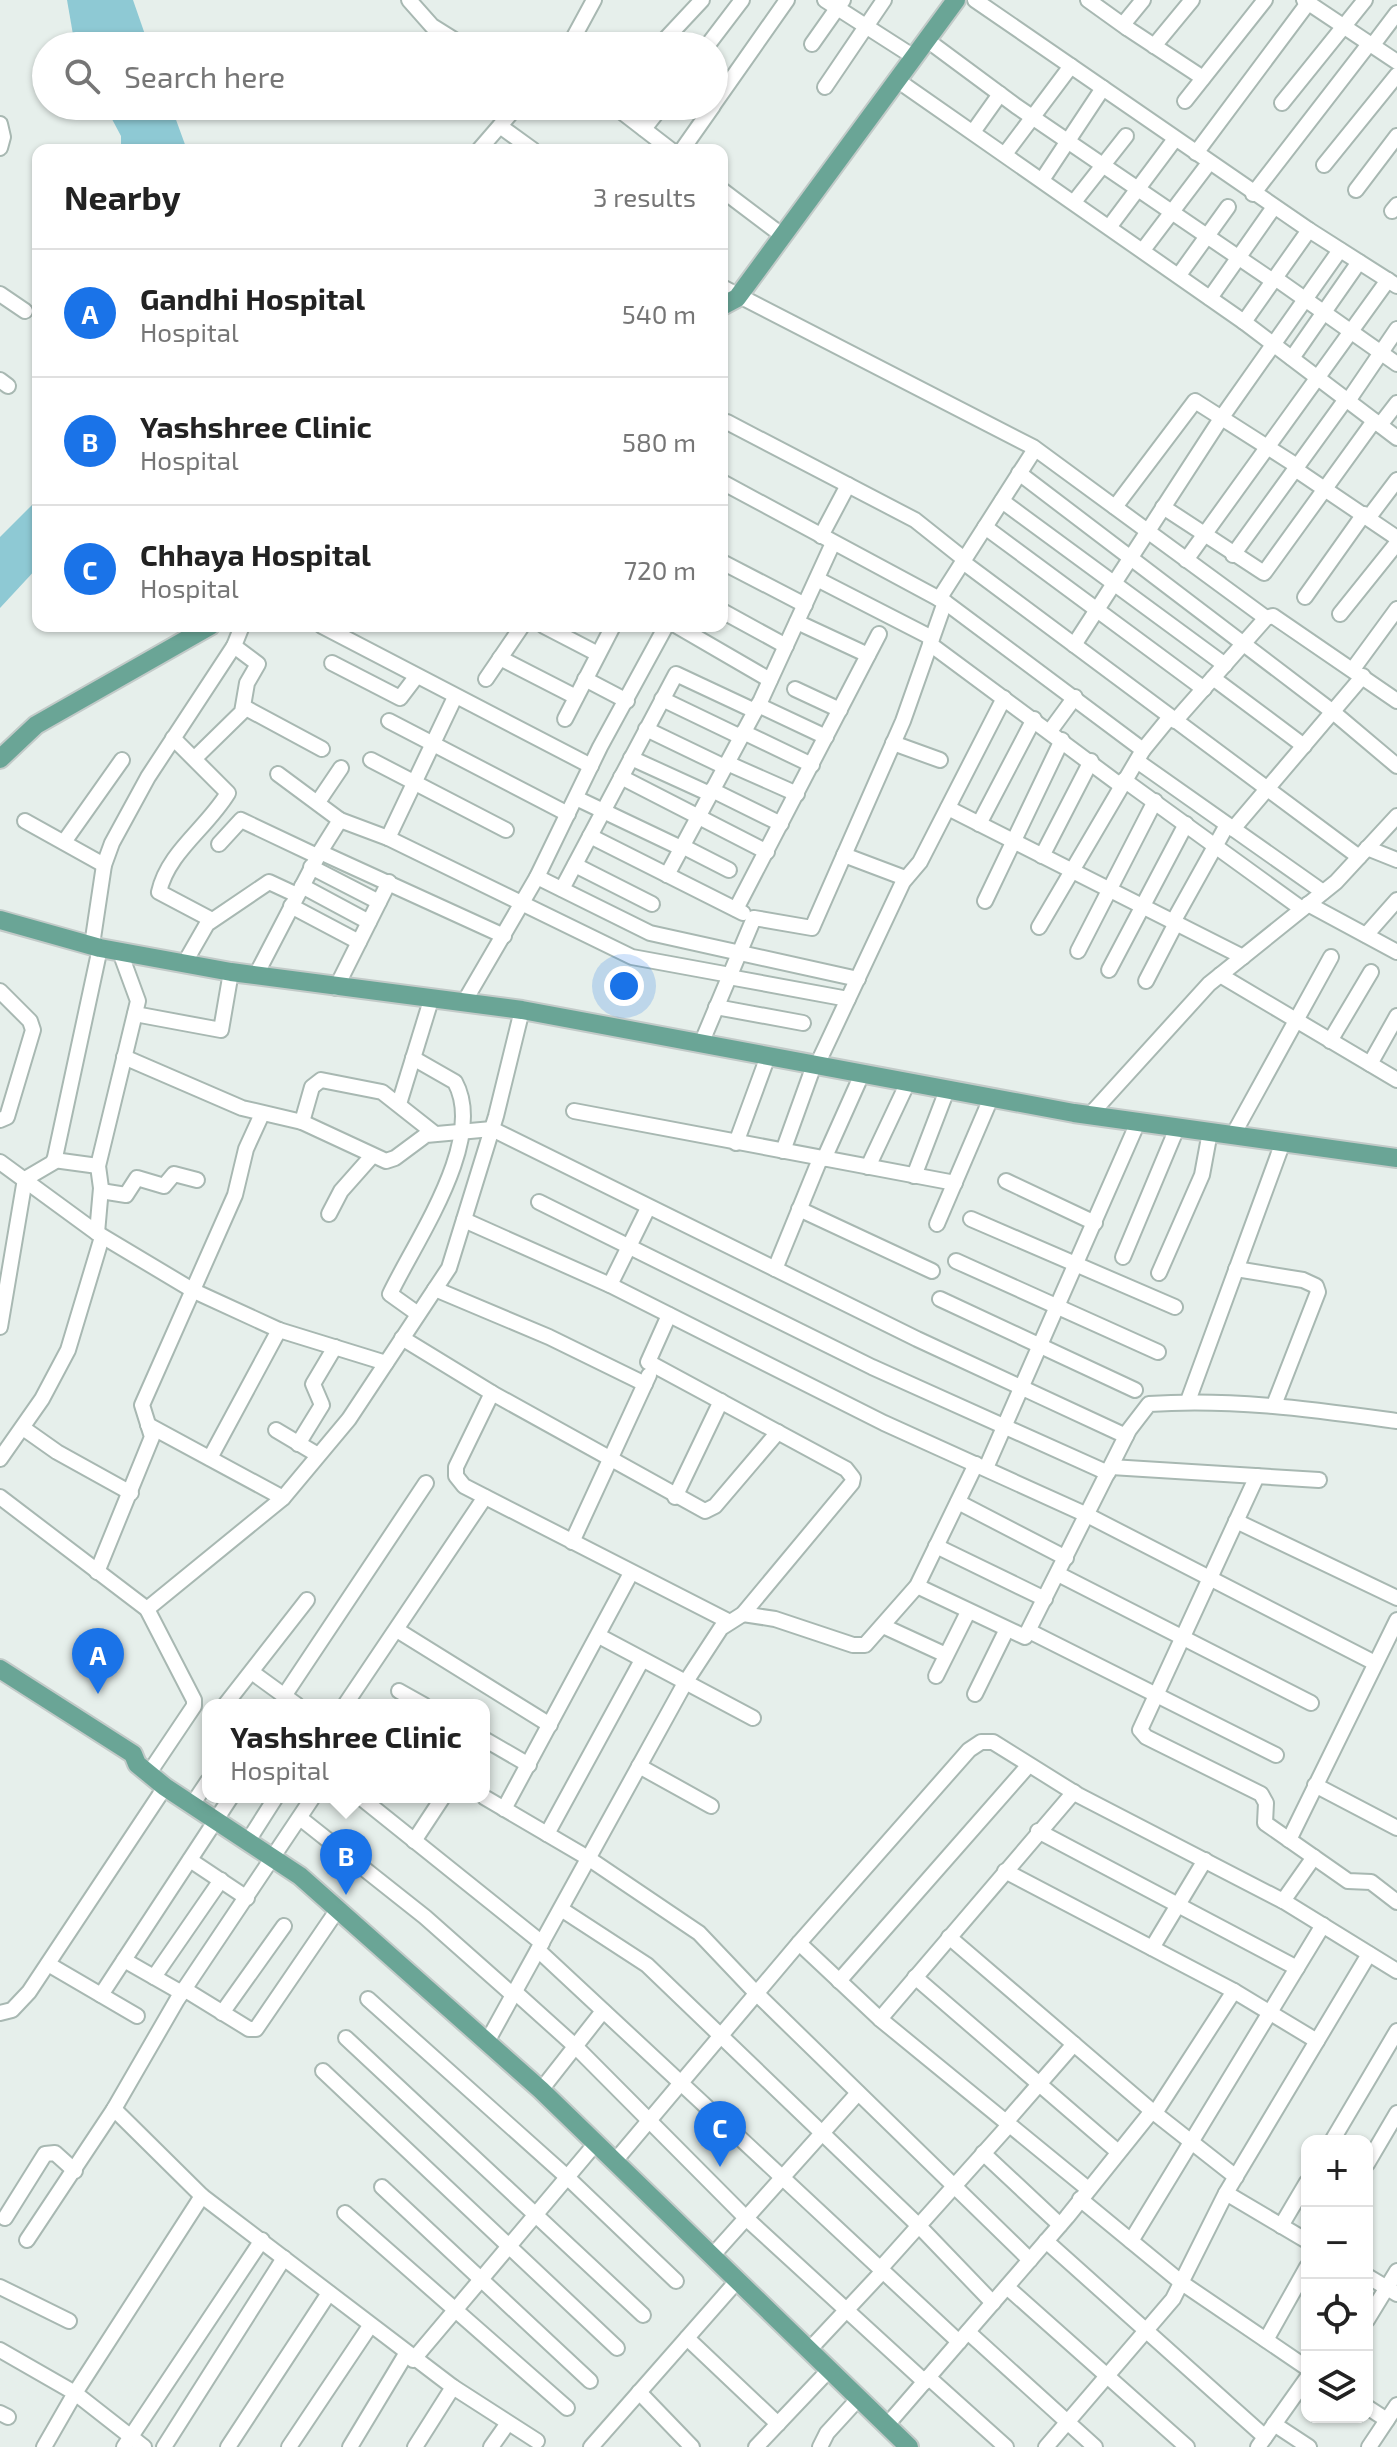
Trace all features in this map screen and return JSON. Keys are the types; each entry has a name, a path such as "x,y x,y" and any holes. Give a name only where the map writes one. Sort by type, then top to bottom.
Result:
{"main road":[{"path":"728,296 783,236 956,0"},
{"path":"0,759 36,725 199,632"},
{"path":"0,920 120,952 184,964 336,988 522,1010 1089,1116 1397,1158"},
{"path":"0,1669 126,1765 143,1769 165,1787 274,1858 338,1909 541,2090 909,2447"},
{"path":"0,1683 67,1719"}],"street":[{"path":"409,0 432,26 442,32"},
{"path":"577,32 594,0"},
{"path":"672,32 702,0"},
{"path":"718,32 742,0"},
{"path":"728,84 787,0"},
{"path":"825,87 884,0"},
{"path":"975,0 1253,194 1392,283 1352,332 1186,560"},
{"path":"1088,0 1203,78"},
{"path":"1127,28 1125,22 1143,0"},
{"path":"1154,46 1192,0"},
{"path":"1185,101 1265,0"},
{"path":"1282,103 1365,0"},
{"path":"1196,153 1310,2 1397,62"},
{"path":"812,44 835,3 914,57"},
{"path":"1253,194 1397,13"},
{"path":"927,40 1033,117 1397,364"},
{"path":"1005,154 1071,66"},
{"path":"1324,165 1397,75"},
{"path":"897,80 1179,275 1397,438"},
{"path":"1042,180 1103,88"},
{"path":"973,132 1000,94"},
{"path":"484,144 505,120"},
{"path":"632,120 663,144"},
{"path":"644,129 651,120"},
{"path":"686,144 703,120"},
{"path":"0,124 3,137 0,148"},
{"path":"500,126 525,144"},
{"path":"1074,202 1126,136"},
{"path":"1356,190 1397,136"},
{"path":"1110,226 1175,139"},
{"path":"1143,250 1209,163"},
{"path":"728,195 783,236"},
{"path":"1179,275 1228,207"},
{"path":"1210,298 1274,207"},
{"path":"1244,322 1309,230"},
{"path":"1074,645 1222,417 1340,250"},
{"path":"1292,358 1359,262"},
{"path":"0,294 25,311"},
{"path":"728,297 1035,449 1266,618 1277,617 1395,695"},
{"path":"1233,555 1397,329"},
{"path":"1115,507 1194,402 1268,448 1397,540 1340,614"},
{"path":"1163,507 1259,573 1266,572 1377,423 1397,403"},
{"path":"728,423 915,520 963,561 1266,790 1363,852 1397,860"},
{"path":"590,836 754,918 812,928 893,743 931,641 942,601 963,561 1035,449"},
{"path":"1019,473 1244,643 1397,766"},
{"path":"1305,597 1397,480"},
{"path":"728,485 942,601 1075,697 1140,756 1230,827 1323,892"},
{"path":"667,875 757,708 786,646 817,579 827,539 848,485"},
{"path":"1002,501 1225,665"},
{"path":"985,527 1098,610 1304,746"},
{"path":"728,565 805,605"},
{"path":"817,579 931,641 1091,761 1155,801 1305,907 1397,952"},
{"path":"1146,981 1215,845 1333,712 1397,609"},
{"path":"728,614 786,646"},
{"path":"1039,927 1140,756 1266,618"},
{"path":"797,622 868,655"},
{"path":"54,1160 96,946 104,865 112,843 173,738 234,646 240,632"},
{"path":"333,632 591,766"},
{"path":"486,679 518,632"},
{"path":"556,632 598,654"},
{"path":"565,719 610,632"},
{"path":"463,1004 537,877 591,766 663,632"},
{"path":"687,632 770,680"},
{"path":"736,909 879,634"},
{"path":"195,758 244,707 247,683 258,664 234,646"},
{"path":"500,658 576,697"},
{"path":"332,663 400,698 405,697 416,677"},
{"path":"562,889 662,699 679,673 826,737"},
{"path":"585,679 627,701"},
{"path":"795,689 840,710"},
{"path":"388,838 455,697"},
{"path":"985,901 1075,697"},
{"path":"783,1151 815,1065 905,878 917,867 1004,698"},
{"path":"662,699 812,765"},
{"path":"244,707 322,749"},
{"path":"979,824 1034,719"},
{"path":"389,721 568,814"},
{"path":"646,729 797,794"},
{"path":"173,738 228,793 192,842 179,849 159,889 212,920"},
{"path":"893,743 940,760"},
{"path":"631,758 781,824"},
{"path":"64,842 122,760"},
{"path":"371,760 506,830"},
{"path":"1042,856 1091,761"},
{"path":"318,802 341,768"},
{"path":"278,774 340,820 388,838 523,901 632,957 848,999"},
{"path":"621,777 767,852"},
{"path":"576,798 729,870"},
{"path":"1078,951 1155,801"},
{"path":"948,808 1243,957"},
{"path":"1089,1116 1220,975 1323,892 1397,816"},
{"path":"219,844 241,820 316,858 379,902"},
{"path":"256,975 316,858 340,820"},
{"path":"25,821 104,865"},
{"path":"1109,970 1186,824"},
{"path":"844,855 905,878"},
{"path":"316,858 389,882 504,936"},
{"path":"575,865 652,904"},
{"path":"537,877 650,933 858,979"},
{"path":"184,964 212,920 271,882 296,895 369,922"},
{"path":"336,988 389,882"},
{"path":"296,895 359,942"},
{"path":"1366,935 1397,900"},
{"path":"701,1044 754,918"},
{"path":"0,1459 23,1428 68,1350 100,1235 98,1166 135,1014 137,994 120,952"},
{"path":"1233,1135 1331,957"},
{"path":"135,1014 221,1030 231,972"},
{"path":"1330,1041 1371,972"},
{"path":"1220,975 1397,1080"},
{"path":"0,991 30,1021 33,1030 7,1117 0,1120"},
{"path":"399,1104 431,1000"},
{"path":"716,1007 803,1023"},
{"path":"147,1609 283,1498 349,1419 449,1268 492,1129 522,1010"},
{"path":"1370,1064 1397,1016"},
{"path":"736,1143 768,1056"},
{"path":"124,1057 262,1114 302,1122 372,1156 391,1160 420,1138 434,1133 492,1129 648,1208 1126,1436"},
{"path":"413,1058 455,1082 464,1131 438,1202 390,1294 418,1314"},
{"path":"775,1269 799,1209 862,1074"},
{"path":"302,1122 312,1087 321,1080 382,1092 434,1133"},
{"path":"868,1167 908,1082"},
{"path":"914,1176 947,1090"},
{"path":"937,1224 991,1098"},
{"path":"574,1111 955,1183"},
{"path":"97,1572 152,1437 142,1405 235,1195 246,1149 262,1114"},
{"path":"743,1614 775,1619 859,1646 869,1642 917,1586 958,1502 1004,1427 1138,1122"},
{"path":"1123,1257 1177,1128"},
{"path":"1159,1273 1202,1175 1210,1132"},
{"path":"1188,1401 1283,1142"},
{"path":"329,1214 341,1191 372,1156"},
{"path":"0,1327 25,1179 54,1160 98,1166"},
{"path":"0,1162 100,1235 194,1291 279,1330 386,1363"},
{"path":"101,1191 126,1195 136,1179 164,1186 174,1174 197,1180"},
{"path":"1006,1181 1095,1223"},
{"path":"539,1202 872,1367 1004,1427 1110,1470 1319,1480"},
{"path":"610,1285 648,1208"},
{"path":"799,1209 932,1271"},
{"path":"971,1219 1175,1307"},
{"path":"464,1220 610,1285 884,1423 1087,1515 1375,1663"},
{"path":"956,1261 1158,1352"},
{"path":"1236,1269 1303,1280 1316,1286 1318,1292 1274,1405"},
{"path":"435,1289 549,1337 645,1384"},
{"path":"940,1299 1135,1390"},
{"path":"487,2042 685,1683 728,1621 743,1614 852,1483 853,1478 846,1469 654,1365 648,1358 669,1315"},
{"path":"210,1458 279,1330"},
{"path":"402,1338 610,1461 699,1509 711,1509 778,1432"},
{"path":"298,1444 322,1405 313,1384 335,1347"},
{"path":"572,1542 654,1365"},
{"path":"492,1393 456,1467 459,1481 728,1621"},
{"path":"675,1497 721,1401"},
{"path":"917,1586 1023,1638 1126,1436 1149,1404 1188,1401 1274,1405 1397,1421"},
{"path":"148,1425 283,1498"},
{"path":"23,1428 57,1452 131,1493"},
{"path":"276,1430 318,1455"},
{"path":"1257,1476 1140,1724 1142,1734 1261,1794 1266,1803 1263,1821 1348,1881 1375,1884 1397,1902"},
{"path":"292,1699 426,1483"},
{"path":"0,1497 147,1609 194,1706 202,1711"},
{"path":"349,1699 485,1497"},
{"path":"958,1502 1066,1558"},
{"path":"1236,1521 1397,1598"},
{"path":"936,1546 1045,1599"},
{"path":"504,1809 631,1573"},
{"path":"1058,1574 1311,1703"},
{"path":"230,1699 307,1600"},
{"path":"936,1676 968,1612"},
{"path":"1289,1840 1397,1620"},
{"path":"883,1626 946,1655"},
{"path":"397,1630 550,1725"},
{"path":"975,1694 1006,1631"},
{"path":"1029,1631 1276,1755"},
{"path":"599,1636 753,1718"},
{"path":"547,1834 642,1660"},
{"path":"253,1673 290,1699"},
{"path":"399,1691 413,1699"},
{"path":"143,1769 194,1706"},
{"path":"490,1742 529,1765"},
{"path":"615,2161 720,2034 975,1745 993,1742 1074,1792 1283,1901 1397,1971"},
{"path":"639,1766 711,1806"},
{"path":"839,1981 1028,1766"},
{"path":"1315,1785 1397,1828"},
{"path":"0,2013 20,2003 165,1787"},
{"path":"192,1805 202,1790"},
{"path":"880,2019 1074,1792"},
{"path":"490,1801 588,1858 699,1933 756,1993 1030,2260"},
{"path":"101,1995 227,1803"},
{"path":"248,1841 272,1803"},
{"path":"27,2240 114,2109 183,1991 309,1803"},
{"path":"367,1803 540,1946 603,2011 882,2270 1095,2447"},
{"path":"414,1841 439,1803"},
{"path":"300,1818 415,1909 575,2046 747,2219 846,2310 1006,2447"},
{"path":"1038,1831 1297,1968"},
{"path":"1283,1901 1314,1857"},
{"path":"190,1860 247,1898"},
{"path":"1152,1948 1205,1860"},
{"path":"1005,1871 1234,1991 1317,2041"},
{"path":"154,1977 221,1880"},
{"path":"124,1960 249,2029 261,2026 338,1909"},
{"path":"561,1909 638,1958 919,2226 993,2303"},
{"path":"1131,2241 1323,1925"},
{"path":"222,2013 284,1926"},
{"path":"949,1937 1153,2112 1236,2177"},
{"path":"799,1943 880,2019 1007,2124 1131,2241 1182,2283 1301,2364"},
{"path":"1046,2447 1147,2331 1182,2283 1226,2193 1369,1954"},
{"path":"48,1964 137,2016"},
{"path":"915,1977 1117,2151"},
{"path":"887,2425 1153,2112 1234,1991"},
{"path":"368,1999 567,2177 676,2281"},
{"path":"541,2090 603,2011"},
{"path":"1336,2135 1397,2031"},
{"path":"346,2038 537,2212 643,2315"},
{"path":"809,2350 882,2270 1074,2044"},
{"path":"323,2071 617,2348"},
{"path":"712,2256 784,2180 858,2093"},
{"path":"114,2109 202,2196 409,2357 537,2441"},
{"path":"1373,2154 1397,2113"},
{"path":"350,2447 409,2357 454,2311 596,2143"},
{"path":"5,2218 45,2154 55,2153 75,2171"},
{"path":"983,2153 1060,2225"},
{"path":"382,2187 590,2381"},
{"path":"1281,2226 1301,2192"},
{"path":"1226,2193 1301,2238"},
{"path":"44,2447 75,2393 202,2196"},
{"path":"345,2213 567,2408"},
{"path":"127,2442 262,2240"},
{"path":"1046,2241 1147,2331 1261,2442 1301,2386"},
{"path":"164,2447 284,2258"},
{"path":"1373,2313 1392,2291 1397,2271"},
{"path":"1266,2340 1301,2278"},
{"path":"1372,2279 1392,2291"},
{"path":"591,2447 737,2281"},
{"path":"0,2287 69,2321"},
{"path":"1007,2287 1187,2447"},
{"path":"228,2447 329,2293"},
{"path":"289,2447 370,2326"},
{"path":"687,2338 778,2424"},
{"path":"0,2350 75,2393 127,2442 144,2447"},
{"path":"756,2447 829,2370"},
{"path":"415,2447 453,2387"},
{"path":"639,2392 683,2444"},
{"path":"820,2447 827,2433 859,2398"},
{"path":"1369,2447 1397,2405"},
{"path":"1373,2411 1387,2420"},
{"path":"491,2447 508,2423"},
{"path":"1274,2424 1309,2447"}],"water":[{"path":"67,0 133,0 144,32 73,32"},
{"path":"112,120 176,120 185,144 121,144 121,136"},
{"path":"32,505 32,573 0,608 0,537"}],"place":[{"name":"Gandhi Hospital","path":"98,1694"},
{"name":"Yashshree Clinic","path":"346,1895"},
{"name":"Chhaya Hospital","path":"720,2167"}]}
